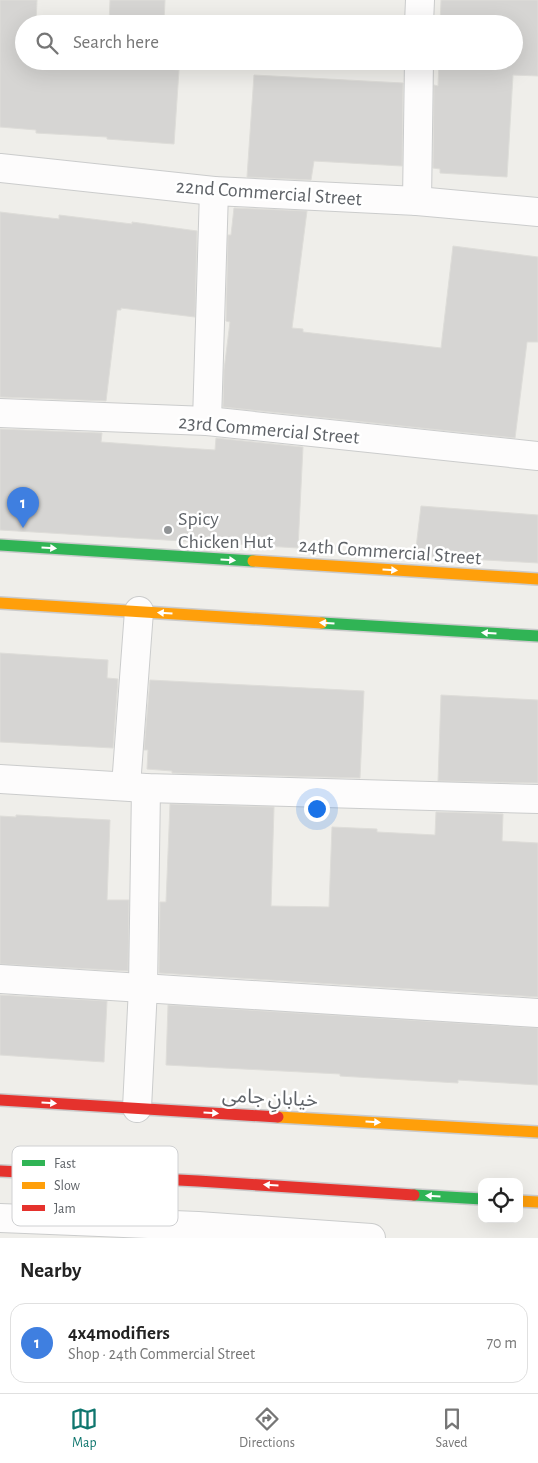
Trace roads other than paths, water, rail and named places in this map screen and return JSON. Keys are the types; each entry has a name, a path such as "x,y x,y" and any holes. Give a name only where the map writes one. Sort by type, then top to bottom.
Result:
{"street":[{"path":"419,15 420,0"},
{"path":"417,201 419,70"},
{"name":"22nd Commercial Street","path":"0,168 214,191 417,201 538,212"},
{"path":"207,421 214,191"},
{"name":"23rd Commercial Street","path":"0,413 207,421 538,456"},
{"name":"24th Commercial Street","path":"0,545 538,579"},
{"path":"0,603 538,636"},
{"path":"137,1108 143,988 136,787 139,611"},
{"path":"0,779 136,787 538,799"},
{"path":"0,979 538,1013"},
{"name":"خیابانِ جامی","path":"0,1100 538,1132"},
{"path":"178,1180 478,1198"},
{"path":"523,1201 538,1202"},
{"path":"52,1226 72,1229 372,1238"}],"place":[{"name":"4x4modifiers","path":"23,528"},
{"name":"Spicy Chicken Hut","path":"168,530"}]}
